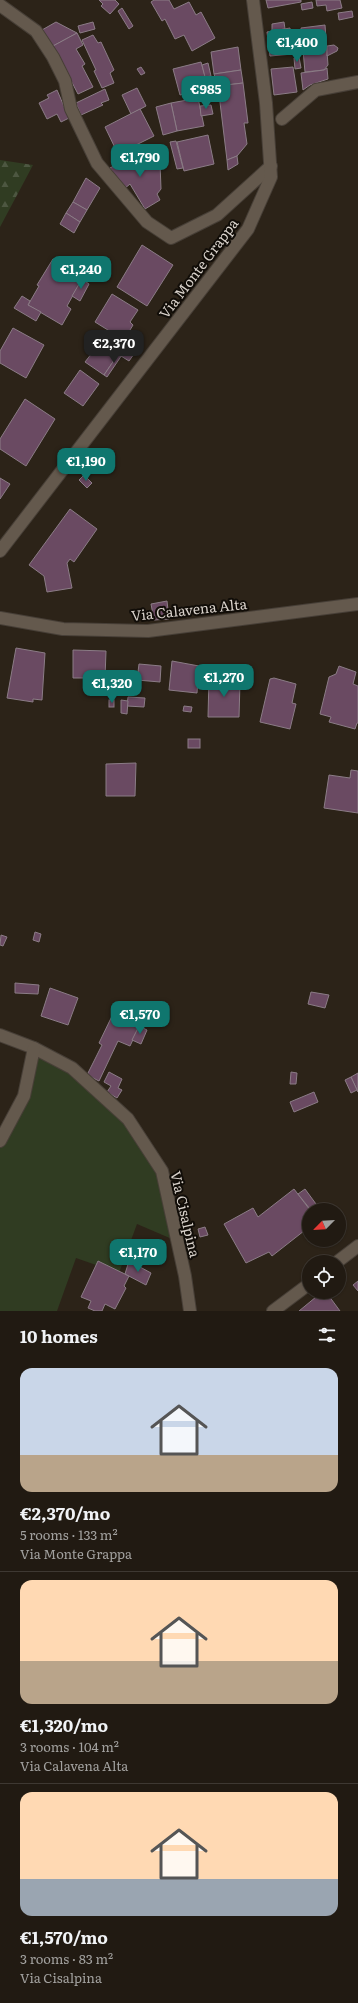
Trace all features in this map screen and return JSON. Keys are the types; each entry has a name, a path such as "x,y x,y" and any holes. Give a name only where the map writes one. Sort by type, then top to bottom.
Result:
{"street":[{"name":"Via Monte Grappa","path":"0,551 248,229 271,177 266,103 252,0"},
{"path":"0,5 36,31 53,58 65,81 71,109 97,162 147,222 171,238 217,215 271,166"},
{"path":"282,119 316,90 358,82"},
{"name":"Via Calavena Alta","path":"0,618 63,629 148,631 358,604"},
{"name":"Via Cisalpina","path":"0,1035 34,1048 72,1068 128,1119 162,1171 185,1276 190,1311"},
{"path":"0,1141 24,1096 34,1048"},
{"path":"346,1255 358,1246"},
{"path":"273,1311 302,1289"}],"green space":[{"path":"0,160 33,165 0,227"},
{"path":"34,1045 117,1108 157,1165 179,1242 137,1224 119,1273 76,1258 57,1311 0,1311 0,1143 7,1130"}],"building":[{"path":"99,0 115,0 119,4 110,14 101,6 103,4"},
{"path":"154,0 169,0 174,9 189,2 196,15 201,12 215,38 192,51 184,35 175,39 165,19 162,21 151,2"},
{"path":"266,0 301,0 301,2 268,8"},
{"path":"316,0 340,0 342,8 327,11 326,5 317,6"},
{"path":"312,2 313,8 302,10 301,4"},
{"path":"122,8 133,26 129,29 118,11"},
{"path":"352,11 353,17 339,20 338,13"},
{"path":"56,22 77,33 53,46 42,30"},
{"path":"93,22 95,29 80,33 78,26"},
{"path":"284,22 285,29 272,31 272,24"},
{"path":"325,25 328,65 324,70 305,72 301,28"},
{"path":"290,28 293,54 270,56 267,32"},
{"path":"77,33 83,45 76,49 85,64 82,66 93,87 78,94 53,46"},
{"path":"93,35 98,43 101,42 114,70 110,73 114,83 102,88 94,71 96,70 82,40"},
{"path":"334,45 338,48 337,51 327,56 327,46"},
{"path":"238,47 241,70 214,74 211,52"},
{"path":"299,57 301,68 295,69 294,58"},
{"path":"201,62 208,87 180,95 173,69"},
{"path":"208,63 211,76 205,77 202,65"},
{"path":"141,67 145,73 141,75 137,69"},
{"path":"293,67 297,92 274,95 271,69"},
{"path":"327,68 328,79 310,85 303,90 301,73 324,70"},
{"path":"241,70 243,83 218,86 214,74"},
{"path":"243,83 248,123 244,123 247,144 237,156 227,160 218,86"},
{"path":"137,88 146,106 131,114 122,95"},
{"path":"105,89 109,100 101,103 103,105 81,115 76,103"},
{"path":"57,90 69,118 61,122 57,114 47,119 39,103 49,98 47,95"},
{"path":"198,98 204,126 177,131 171,103"},
{"path":"171,103 177,131 163,135 156,107"},
{"path":"211,105 213,114 201,116 200,106"},
{"path":"140,109 154,136 118,154 105,127"},
{"path":"208,135 214,164 184,171 177,142"},
{"path":"176,141 183,168 177,169 170,142"},
{"path":"143,153 150,164 160,163 161,189 157,194 160,200 145,209 130,184 124,189 110,168 132,156 134,159"},
{"path":"237,156 238,164 228,170 227,160"},
{"path":"86,178 100,188 87,210 73,202"},
{"path":"73,202 87,210 80,222 66,213"},
{"path":"66,213 80,222 74,233 60,224"},
{"path":"142,245 173,265 147,306 117,287"},
{"path":"53,259 82,279 67,306 71,309 62,325 28,305 39,286 37,285"},
{"path":"82,279 89,284 80,301 72,296"},
{"path":"112,294 138,310 130,322 133,325 124,340 95,322"},
{"path":"22,296 30,301 28,305 41,312 36,321 14,308"},
{"path":"13,328 44,345 26,378 0,363 0,351"},
{"path":"99,335 121,350 104,375 85,362 92,353 89,351"},
{"path":"127,349 134,354 129,361 121,356"},
{"path":"121,350 124,352 107,377 104,375"},
{"path":"80,370 99,384 83,406 64,393"},
{"path":"25,399 55,419 26,466 0,449 0,439"},
{"path":"84,475 92,483 87,488 79,480"},
{"path":"0,478 10,484 0,499"},
{"path":"70,509 97,529 74,562 70,559 67,563 72,588 47,592 44,576 29,565"},
{"path":"167,601 169,619 154,620 151,604"},
{"path":"16,648 45,653 42,700 33,699 33,702 7,698"},
{"path":"73,650 106,651 105,678 73,678"},
{"path":"172,661 199,666 197,693 169,690"},
{"path":"139,664 161,666 160,682 137,680"},
{"path":"339,666 356,672 353,684 358,686 358,723 355,729 329,722 331,717 320,714 329,677 336,674"},
{"path":"209,678 227,679 227,682 240,682 239,717 208,717"},
{"path":"274,678 296,684 292,703 296,704 290,729 260,722 270,679"},
{"path":"128,697 145,698 144,707 127,706"},
{"path":"109,700 114,700 114,707 109,707"},
{"path":"121,700 128,701 127,714 121,713"},
{"path":"184,706 192,707 191,712 183,711"},
{"path":"188,739 200,739 200,748 188,748"},
{"path":"136,763 135,796 106,796 106,764"},
{"path":"351,770 358,771 358,813 324,808 329,775 350,778"},
{"path":"35,932 41,934 39,942 33,940"},
{"path":"1,935 7,937 3,946 0,945"},
{"path":"15,983 39,985 38,994 15,993"},
{"path":"50,988 78,998 68,1025 41,1016"},
{"path":"311,992 329,995 325,1008 308,1004"},
{"path":"125,1002 146,1012 130,1046 118,1041 99,1081 87,1075 102,1045 99,1043 113,1014 118,1017"},
{"path":"139,1026 147,1030 141,1044 132,1040"},
{"path":"109,1072 122,1079 118,1088 122,1090 117,1098 107,1092 111,1086 104,1082"},
{"path":"291,1072 297,1073 296,1084 290,1084"},
{"path":"358,1073 358,1092 351,1077"},
{"path":"351,1077 357,1090 351,1093 345,1080"},
{"path":"314,1092 318,1102 294,1112 290,1102"},
{"path":"294,1189 305,1203 302,1203 302,1232 272,1256 269,1252 246,1263 224,1224 253,1208 258,1217"},
{"path":"305,1189 315,1203 305,1203 298,1194"},
{"path":"205,1227 208,1235 200,1237 198,1229"},
{"path":"98,1261 129,1276 124,1286 126,1288 115,1309 105,1304 102,1311 95,1311 88,1308 91,1301 81,1297"},
{"path":"129,1261 151,1273 146,1285 125,1274"},
{"path":"358,1281 358,1291 353,1285"},
{"path":"314,1299 331,1299 340,1311 299,1311"}]}
